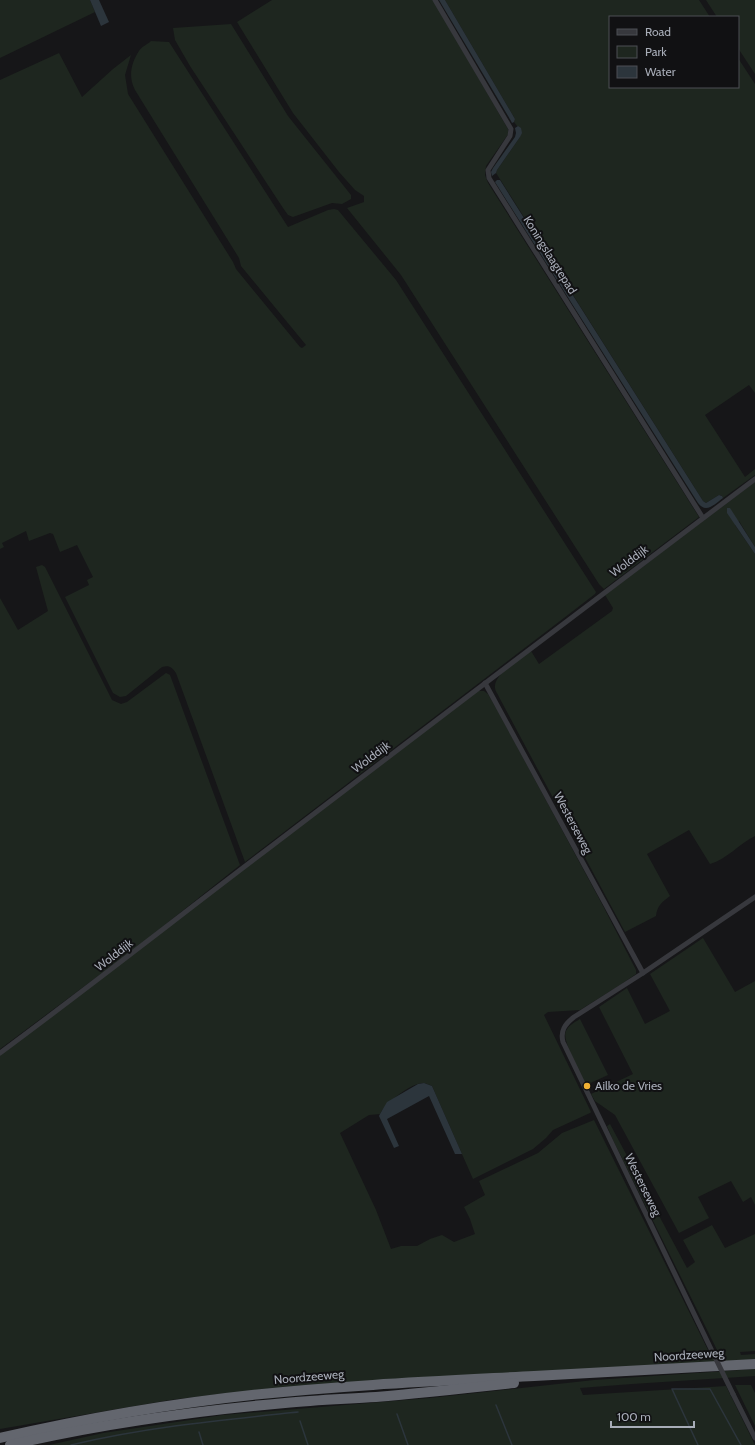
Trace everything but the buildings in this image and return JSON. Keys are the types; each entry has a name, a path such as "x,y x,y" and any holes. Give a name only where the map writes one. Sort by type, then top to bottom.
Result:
{"highway":[{"name":"Noordzeeweg","path":"0,1438 59,1425 189,1403 309,1389 755,1364"},
{"name":"Noordzeeweg","path":"10,1445 76,1431 209,1411 286,1403 435,1392 624,1372"},
{"path":"0,1432 59,1425"},
{"path":"34,1445 76,1431"}],"street":[{"name":"Koningslaagtepad","path":"434,0 511,129 510,136 488,170 489,178 703,518"},
{"name":"Wolddijk","path":"0,1053 95,983 244,866 755,479"},
{"name":"Westerseweg","path":"485,683 643,973"},
{"name":"Westerseweg","path":"755,897 643,973 568,1021 562,1030 563,1042 755,1438"}],"green space":[{"path":"0,0 90,0 95,12 0,58"},
{"path":"272,0 433,0 508,129 509,133 486,166 485,175 488,183 699,517 604,589 599,584 401,275 347,208 364,202 364,196 355,190 339,172 293,113 237,22"},
{"path":"445,0 699,0 709,16 609,16 609,88 739,88 739,60 755,84 755,393 749,385 705,415 745,477 755,469 755,475 723,498 719,495 706,503 703,501 496,173 520,137 518,126 514,122 515,119"},
{"path":"706,0 755,0 755,74 739,50 739,16 716,16"},
{"path":"231,24 288,116 351,195 351,199 342,204 332,203 293,217 288,215 283,208 190,66 175,40 173,28"},
{"path":"151,41 169,42 288,227 328,210 338,210 396,280 596,592 245,862 175,671 168,666 162,667 126,696 120,697 113,693 65,597 89,585 87,580 93,577 77,545 60,552 53,534 50,533 29,541 26,531 2,543 4,547 0,549 0,80 59,53 82,97 131,55 125,75 128,94 236,269 300,347 302,348 306,345 241,266 239,258 135,90 131,75 132,65 140,50"},
{"path":"755,482 755,547 739,521 735,525 755,554 755,836 722,859 710,864 689,830 647,854 670,896 660,904 656,916 625,932 496,691 496,683 498,677 508,667 531,651 539,664 612,611 613,608 605,595"},
{"path":"42,565 45,567 112,700 121,704 127,702 166,673 170,675 240,865 137,947 0,1049 0,598 18,630 48,611 36,567"},
{"path":"478,691 484,691 488,694 500,715 602,904 636,970 636,974 580,1010 548,1012 544,1015 591,1112 553,1130 533,1149 473,1179 432,1086 424,1083 412,1086 405,1090 392,1100 380,1114 369,1115 340,1133 376,1210 391,1249 401,1246 417,1246 442,1235 454,1242 475,1234 464,1207 485,1195 479,1181 538,1153 562,1133 594,1120 711,1356 720,1356 612,1138 607,1126 610,1124 687,1268 695,1262 683,1240 712,1225 725,1248 755,1234 755,1351 740,1352 741,1355 755,1354 755,1361 219,1394 170,1400 0,1429 0,1055 292,831"},
{"path":"703,938 735,992 755,981 755,1205 751,1197 743,1202 731,1181 698,1197 709,1218 679,1233 615,1115 595,1101 591,1094 633,1074 599,1007 627,988 645,1024 670,1011 650,974"},
{"path":"580,1019 608,1075 586,1085 566,1042 565,1035 569,1027"},
{"path":"755,1369 755,1376 580,1388 583,1395 726,1386 755,1445 49,1445 103,1433 223,1415 430,1398 594,1380"},
{"path":"735,1385 751,1385 755,1393 755,1426"}],"water":[{"path":"90,0 99,0 109,22 101,26"},
{"path":"439,0 445,0 515,119 514,122 512,123"},
{"path":"518,126 521,128 522,133 520,137 496,173 492,176 491,172 493,168 515,137 515,128"},
{"path":"500,180 703,501 706,503 719,495 722,496 723,498 714,505 704,508 698,503 495,182"},
{"path":"727,508 730,508 755,547 755,554 727,513"},
{"path":"424,1083 432,1086 462,1154 455,1154 429,1096 387,1119 399,1146 394,1148 379,1116 387,1102 418,1084"}],"waterway":[{"path":"698,1445 672,1389 710,1389 741,1445"},
{"path":"496,1405 512,1445"},
{"path":"71,1445 127,1433 213,1421 298,1412"},
{"path":"397,1414 408,1445"},
{"path":"300,1421 308,1445"},
{"path":"199,1432 203,1445"}],"place":[{"name":"Ailko de Vries","path":"587,1086"}]}
